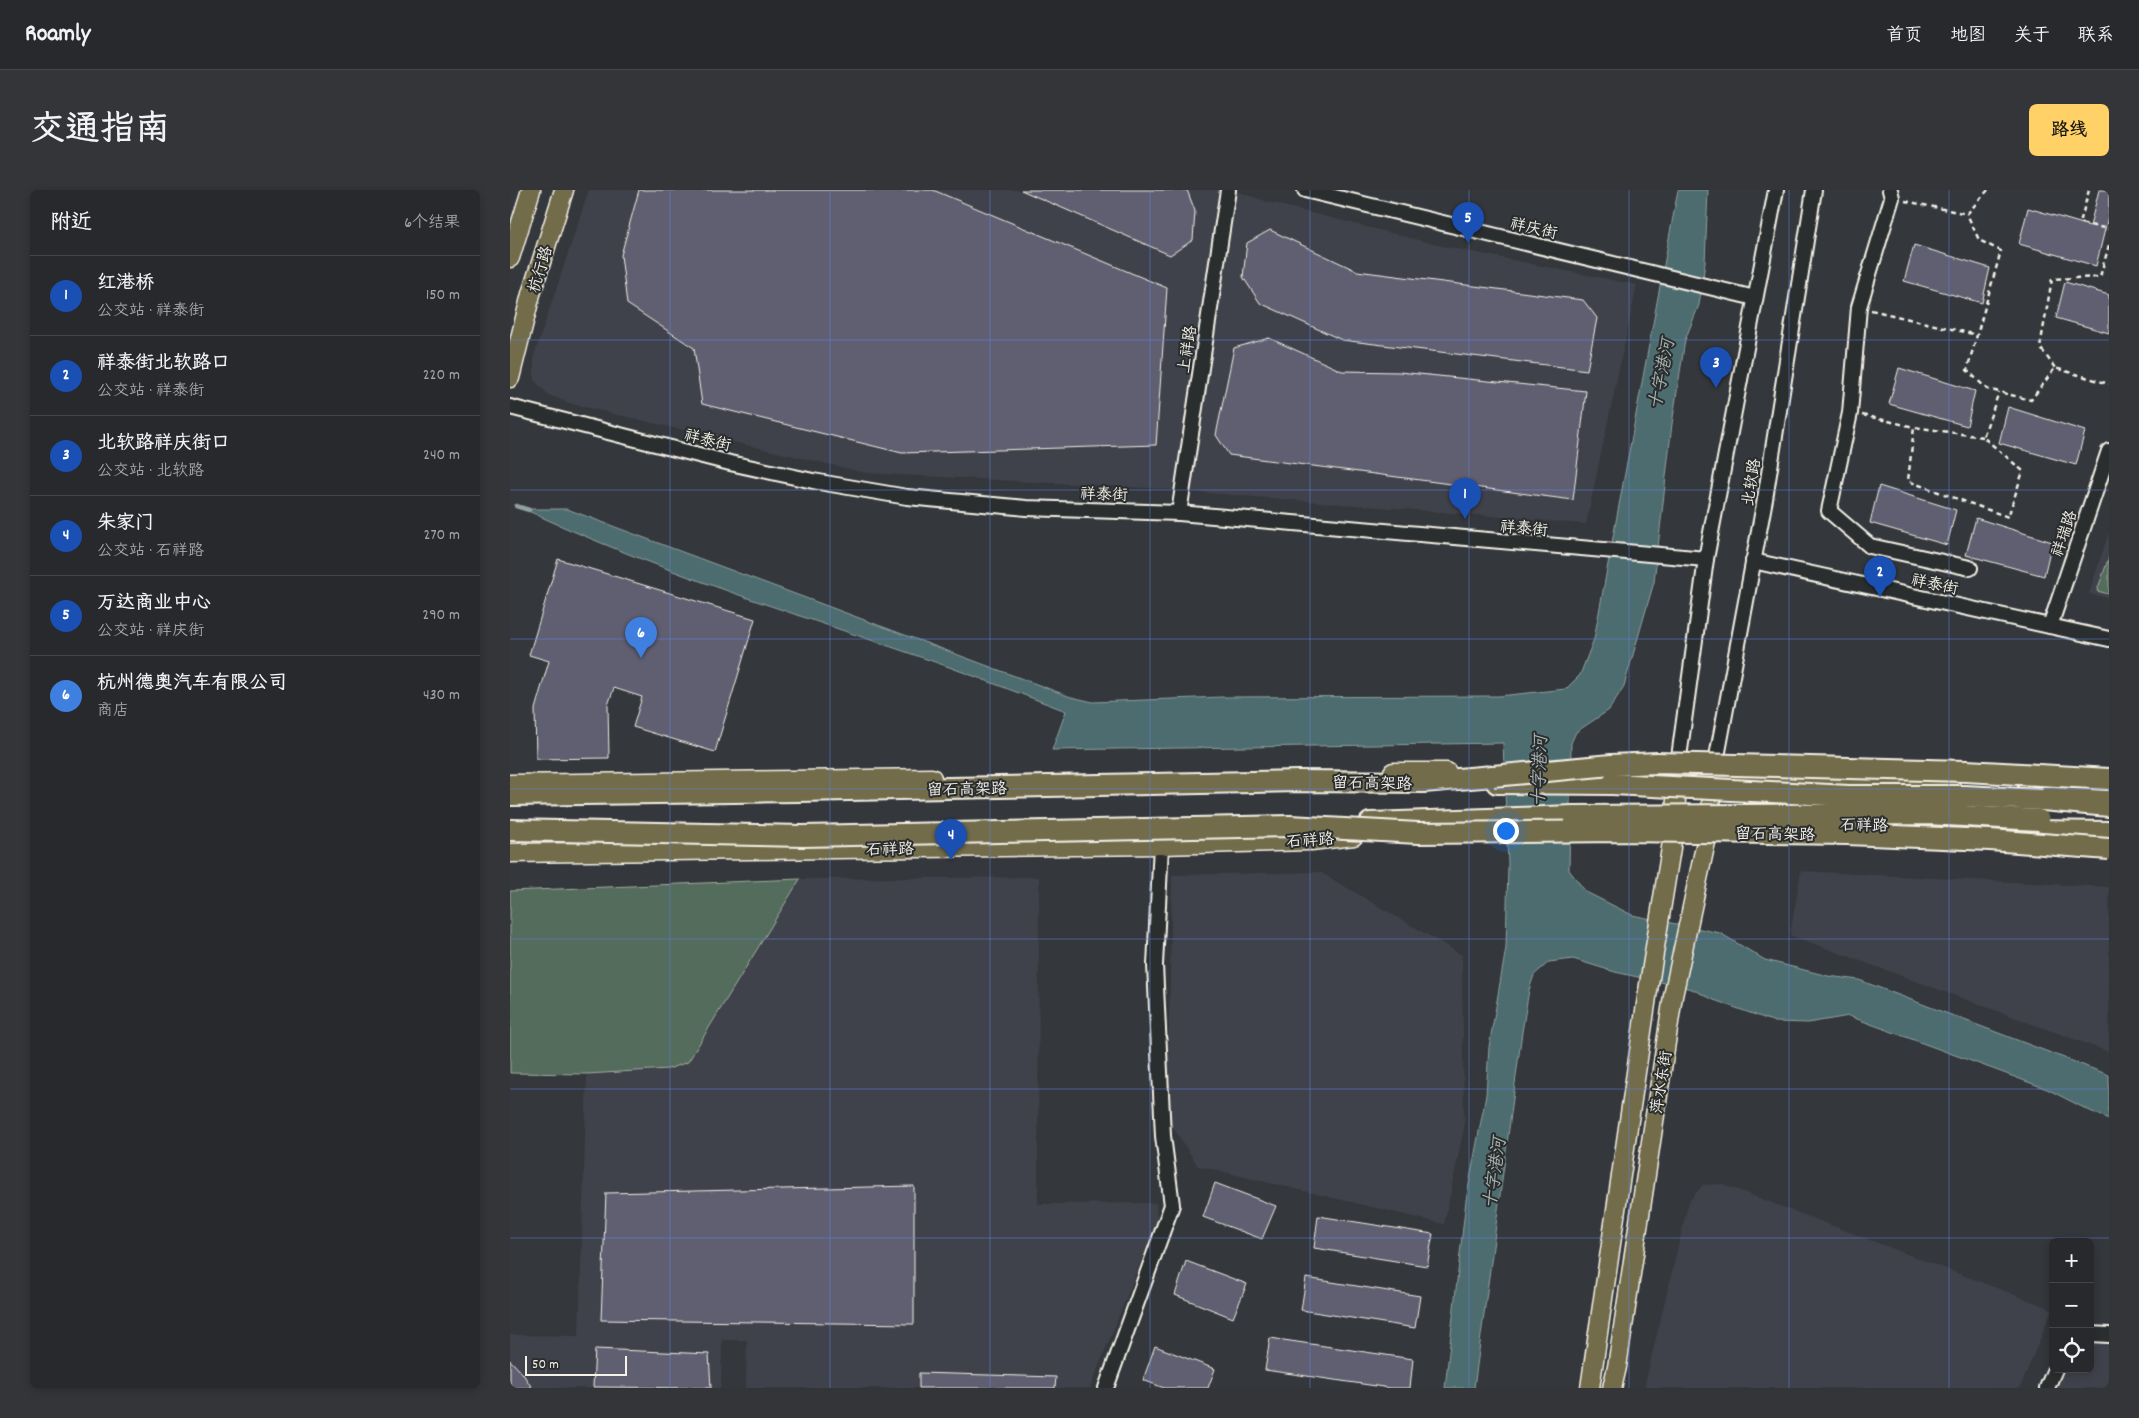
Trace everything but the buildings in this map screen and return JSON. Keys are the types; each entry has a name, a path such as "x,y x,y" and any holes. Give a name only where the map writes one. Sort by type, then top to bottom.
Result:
{"highway":[{"name":"留石高架路","path":"1423,782 1610,765 1657,764 1966,771 2109,779"},
{"name":"留石高架路","path":"510,795 1299,781 1612,784 1849,796 1965,796 2109,806"},
{"name":"留石高架路","path":"510,830 803,836 1290,826 1572,816 1818,814 1927,814 2037,826 2109,824"},
{"name":"留石高架路","path":"1290,826 1418,833 1633,831 1847,834 1990,840 2109,849"},
{"path":"2037,826 2109,832"}],"main road":[{"name":"杭行路","path":"510,258 531,190"},
{"name":"杭行路","path":"510,378 531,294 564,190"},
{"path":"510,784 1583,770 1713,778 2104,793"},
{"name":"萍水东街","path":"1590,1388 1674,823 1677,775"},
{"name":"萍水东街","path":"1612,1388 1617,1367 1673,996 1710,823 1713,778"},
{"name":"石祥路","path":"510,853 1161,845 1311,841 1420,828 1674,823 2037,826 2109,838"}],"street":[{"name":"上祥路","path":"1179,513 1228,190"},
{"name":"祥庆街","path":"1305,190 1755,298"},
{"name":"北软路","path":"1677,775 1706,559 1776,190"},
{"name":"北软路","path":"1713,778 1754,562 1814,190"},
{"path":"1891,194 1859,307 1850,413 1830,511 1870,546 1970,568"},
{"name":"祥泰街","path":"510,407 730,463 813,481 879,492 1026,508 1179,513 1706,559"},
{"name":"祥瑞路","path":"2050,626 2109,451"},
{"name":"祥泰街","path":"1754,562 2109,639"},
{"path":"1106,1388 1172,1205 1163,1136 1155,965 1161,845"},
{"path":"2094,1334 2109,1335"},
{"path":"2047,1388 2053,1373"}],"path":[{"path":"1967,214 1988,190"},
{"path":"2089,190 2080,223 2109,229"},
{"path":"1891,194 1967,214"},
{"path":"1967,214 1979,240 2001,251 1967,370 1987,389 2031,400 2054,368"},
{"path":"2109,245 2100,277 2052,280 2040,347 2054,368 2109,384"},
{"path":"1859,307 1977,335"},
{"path":"1983,437 1999,392"},
{"path":"1850,413 1914,427 1983,437 2024,471 2008,517 1908,481 1914,427"}],"shaded area":[{"path":"589,190 1233,190 1268,202 1442,246 1637,285 1586,524 1148,488 866,473 572,404 549,395 534,380 534,356"},
{"path":"2109,532 2109,598 2089,594"},
{"path":"1801,871 2109,887 2109,1052 1790,935"},
{"path":"1320,872 1462,955 1464,1128 1444,1224 1198,1166 1171,1124 1168,1076 1172,875"},
{"path":"1039,877 1038,1204 1156,1203 1157,1221 1090,1388 746,1388 747,1340 722,1340 721,1388 510,1388 510,1335 579,1336 587,1074 668,1069 688,1062 800,879"},
{"path":"1722,1184 2049,1308 2049,1316 2020,1388 1644,1388 1689,1201 1703,1185"},
{"path":"2099,1341 2109,1344 2109,1388 2057,1388 2063,1373 2094,1373 2094,1343"}],"green space":[{"path":"2109,557 2109,594 2097,591"},
{"path":"800,879 688,1062 668,1069 587,1074 510,1073 510,891"}],"water":[{"name":"十字港河","path":"1678,190 1708,190 1705,263 1699,305 1685,340 1672,424 1654,582 1624,686 1609,710 1576,732 1571,743 1569,870 1586,892 1632,915 1720,933 1765,960 1828,976 1859,980 2109,1075 2109,1119 2047,1089 1849,1016 1808,1023 1775,1022 1714,1000 1692,989 1615,972 1573,959 1549,962 1534,975 1529,990 1474,1388 1445,1388 1466,1200 1486,1095 1489,1047 1506,948 1508,864 1503,743 1052,750 1066,711 946,666 665,568 570,530 524,509 567,509 1071,697 1093,702 1222,697 1499,696 1566,689 1580,675 1594,639"}],"waterway":[{"path":"516,506 529,510"}],"place":[{"name":"万达商业中心","path":"1468,243"},
{"name":"北软路祥庆街口","path":"1716,388"},
{"name":"红港桥","path":"1465,519"},
{"name":"祥泰街北软路口","path":"1880,597"},
{"name":"杭州德奥汽车有限公司","path":"641,658"},
{"name":"朱家门","path":"951,860"}]}
